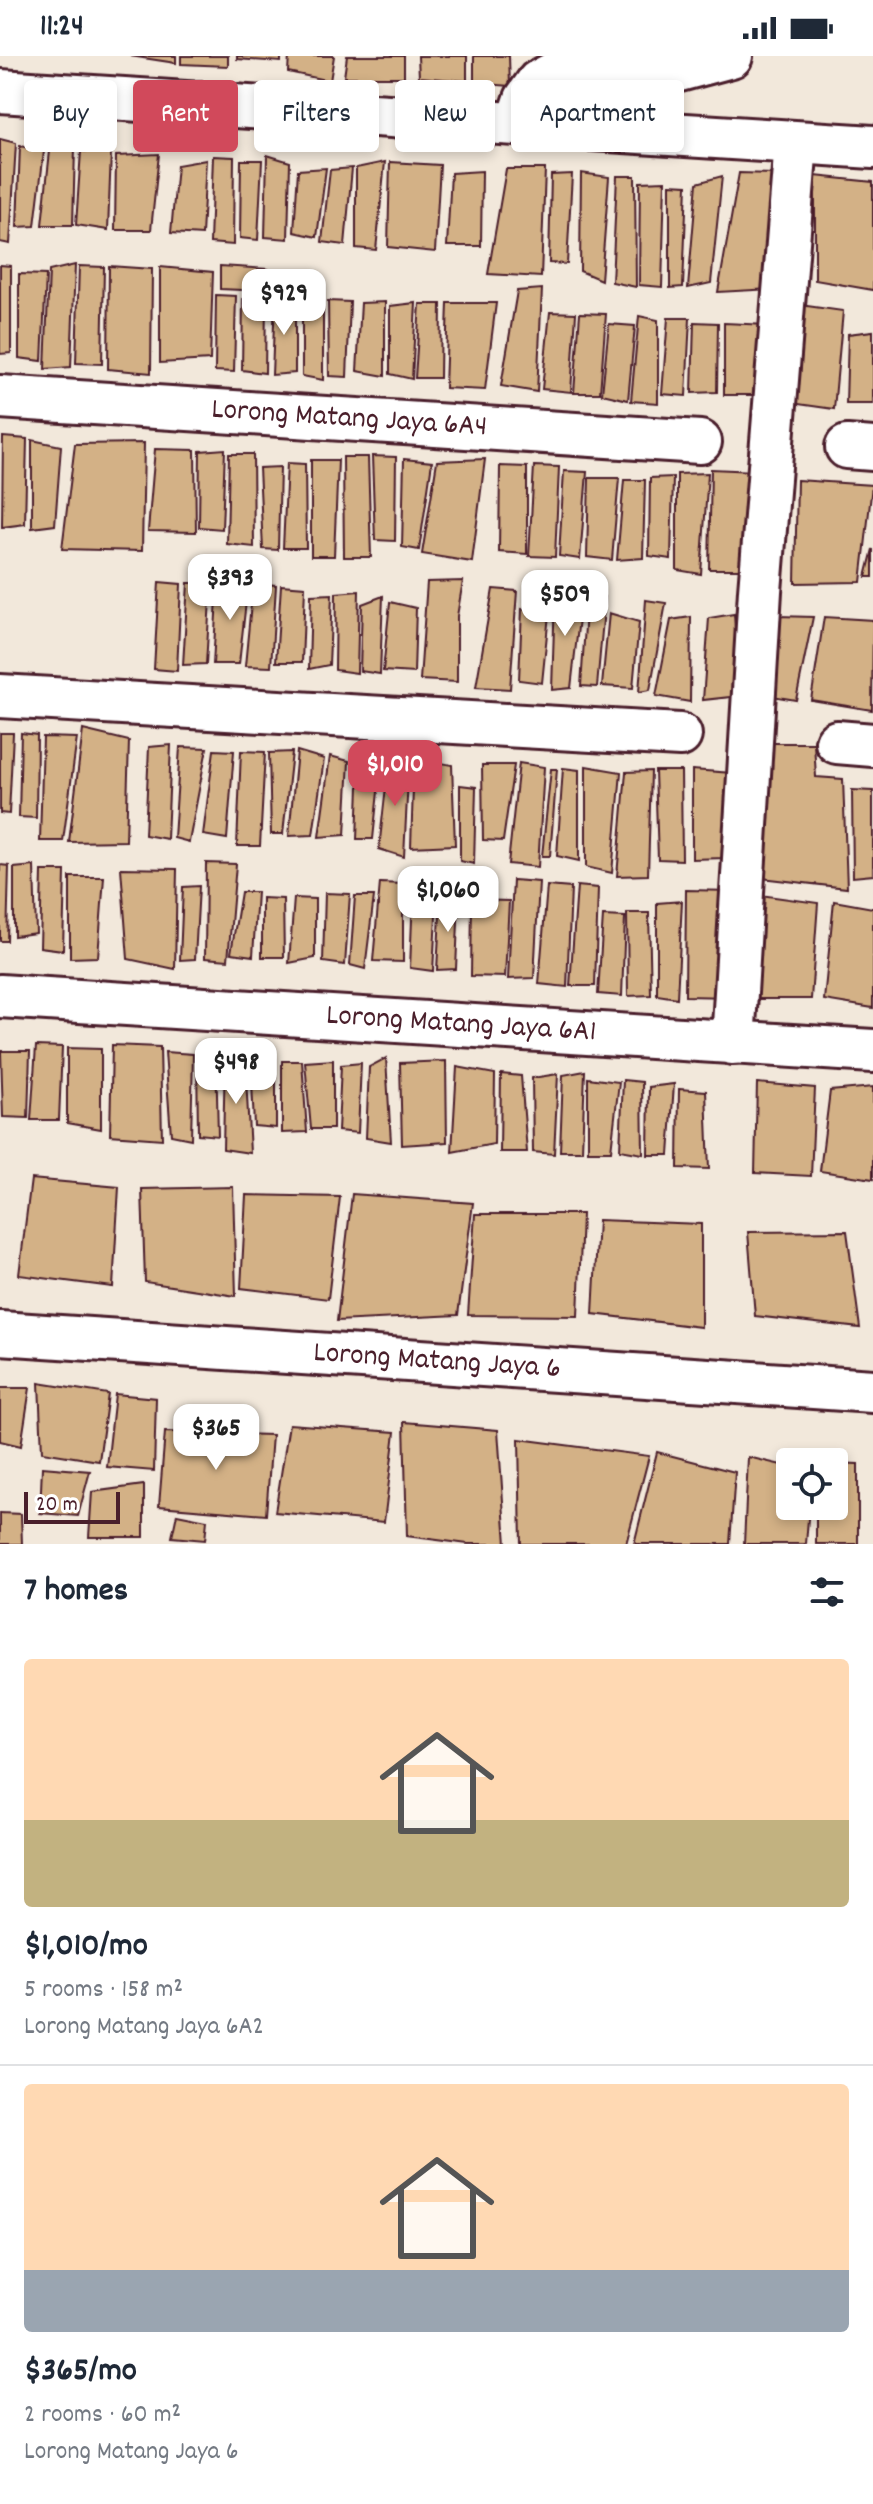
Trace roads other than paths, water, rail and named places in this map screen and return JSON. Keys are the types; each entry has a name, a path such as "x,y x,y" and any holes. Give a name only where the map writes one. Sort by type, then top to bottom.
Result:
{"street":[{"path":"527,80 530,56"},
{"path":"542,80 566,67 682,63 734,57"},
{"path":"682,63 690,134"},
{"path":"0,91 511,111"},
{"path":"684,133 873,147"},
{"path":"733,1043 760,591 796,143"},
{"name":"Lorong Matang Jaya 6A4","path":"0,397 700,442"},
{"path":"0,696 680,735"},
{"name":"Lorong Matang Jaya 6A1","path":"0,996 873,1051"},
{"name":"Lorong Matang Jaya 6","path":"0,1333 873,1391"}]}
